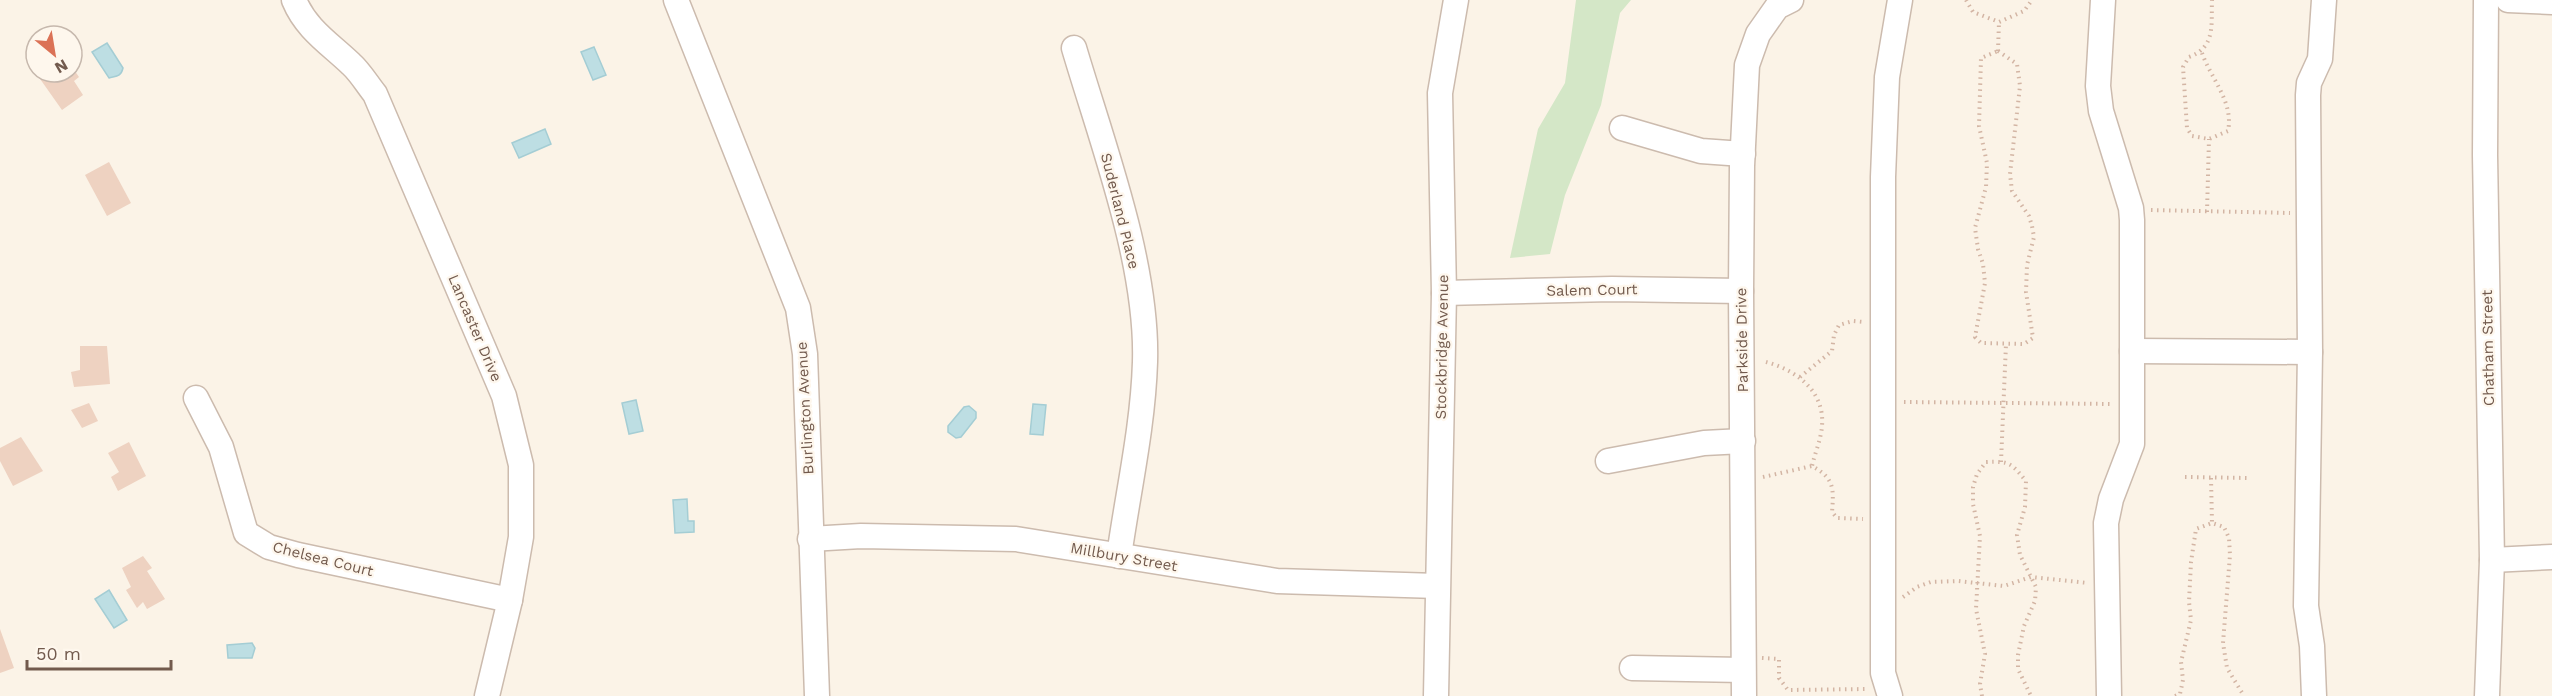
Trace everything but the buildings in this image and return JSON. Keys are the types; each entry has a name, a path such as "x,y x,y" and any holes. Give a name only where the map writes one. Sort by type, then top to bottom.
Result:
{"street":[{"name":"Lancaster Drive","path":"294,0 298,12 319,38 352,65 375,94 504,396 521,465 522,537 510,600 487,696"},
{"name":"Burlington Avenue","path":"676,0 798,308 805,354 816,696"},
{"name":"Stockbridge Avenue","path":"1436,696 1444,293 1440,93 1456,0"},
{"name":"Parkside Drive","path":"1744,696 1741,291 1747,65 1758,34 1777,8 1791,0"},
{"path":"1888,690 1883,674 1882,604 1883,177 1887,77 1900,0"},
{"path":"2103,0 2098,86 2101,111 2131,208 2132,444 2111,500 2106,523 2109,696"},
{"path":"2314,696 2313,646 2306,606 2310,352 2308,95 2309,83 2320,59 2324,0"},
{"name":"Chatham Street","path":"2486,0 2485,155 2492,560 2487,696"},
{"path":"2508,0 2552,2"},
{"name":"Suderland Place","path":"1074,48 1131,241 1142,310 1146,360 1141,419 1119,556"},
{"path":"1622,128 1701,151 1743,154"},
{"name":"Salem Court","path":"1444,293 1612,289 1741,291"},
{"path":"2132,351 2310,352"},
{"name":"Chelsea Court","path":"196,398 221,447 246,533 269,547 298,555 510,600"},
{"path":"1608,461 1704,443 1743,441"},
{"name":"Millbury Street","path":"810,539 861,536 1017,539 1277,581 1437,586"},
{"path":"2492,560 2552,556"},
{"path":"1632,668 1743,664"}],"path":[{"path":"1966,0 1973,12 1999,22 2024,11 2032,0"},
{"path":"2202,53 2225,101 2230,119 2228,131 2209,139 2192,136 2187,128 2183,67 2189,57 2202,53 2210,40 2212,0"},
{"path":"1998,51 1999,22"},
{"path":"1998,51 2017,64 2020,86 2010,174 2012,191 2029,216 2034,237 2027,265 2026,292 2033,338 2024,344 1981,343 1975,338 1985,283 1975,228 1986,187 1987,163 1979,126 1979,70 1981,58 1998,51"},
{"path":"2207,212 2209,139"},
{"path":"2131,208 2309,214"},
{"path":"1800,377 1832,351 1834,335 1839,325 1853,321 1883,322"},
{"path":"2001,462 2006,344"},
{"path":"1766,362 1783,367 1800,377 1811,389 1822,411 1822,428 1812,466"},
{"path":"1882,402 2131,404"},
{"path":"1982,696 1980,684 1985,654 1976,609 1980,536 1973,504 1973,487 1977,474 1986,462 2008,462 2026,481 2025,507 2017,535 2020,555 2036,587 2035,601 2024,627 2018,655 2018,669 2031,696"},
{"path":"1743,477 1780,475 1812,466"},
{"path":"1812,466 1828,477 1833,489 1832,512 1837,518 1882,520"},
{"path":"2185,477 2247,478"},
{"path":"2211,478 2212,523"},
{"path":"2175,696 2180,694 2183,680 2181,662 2191,620 2189,602 2191,562 2196,529 2212,523 2224,527 2229,538 2230,555 2223,643 2227,668 2244,696"},
{"path":"1882,604 1901,598 1917,587 1931,582 1978,582 2004,586 2031,577 2107,584"},
{"path":"1743,664 1779,659 1779,678 1788,690 1787,696"},
{"path":"1788,690 1888,690"}],"green space":[{"path":"1576,0 1631,0 1620,13 1601,105 1565,195 1550,254 1510,258 1538,129 1565,83"}],"water":[{"path":"107,43 123,68 120,75 109,78 92,52"},
{"path":"594,47 606,75 593,80 581,52"},
{"path":"545,129 551,144 519,158 512,143"},
{"path":"636,400 643,431 629,434 622,403"},
{"path":"1033,404 1046,405 1043,435 1030,434"},
{"path":"969,406 976,412 976,418 961,437 956,438 948,432 948,426 964,407"},
{"path":"687,499 688,521 694,521 694,532 675,533 673,500"},
{"path":"109,590 127,620 114,628 95,599"},
{"path":"252,643 255,648 252,658 228,658 227,645"}]}
